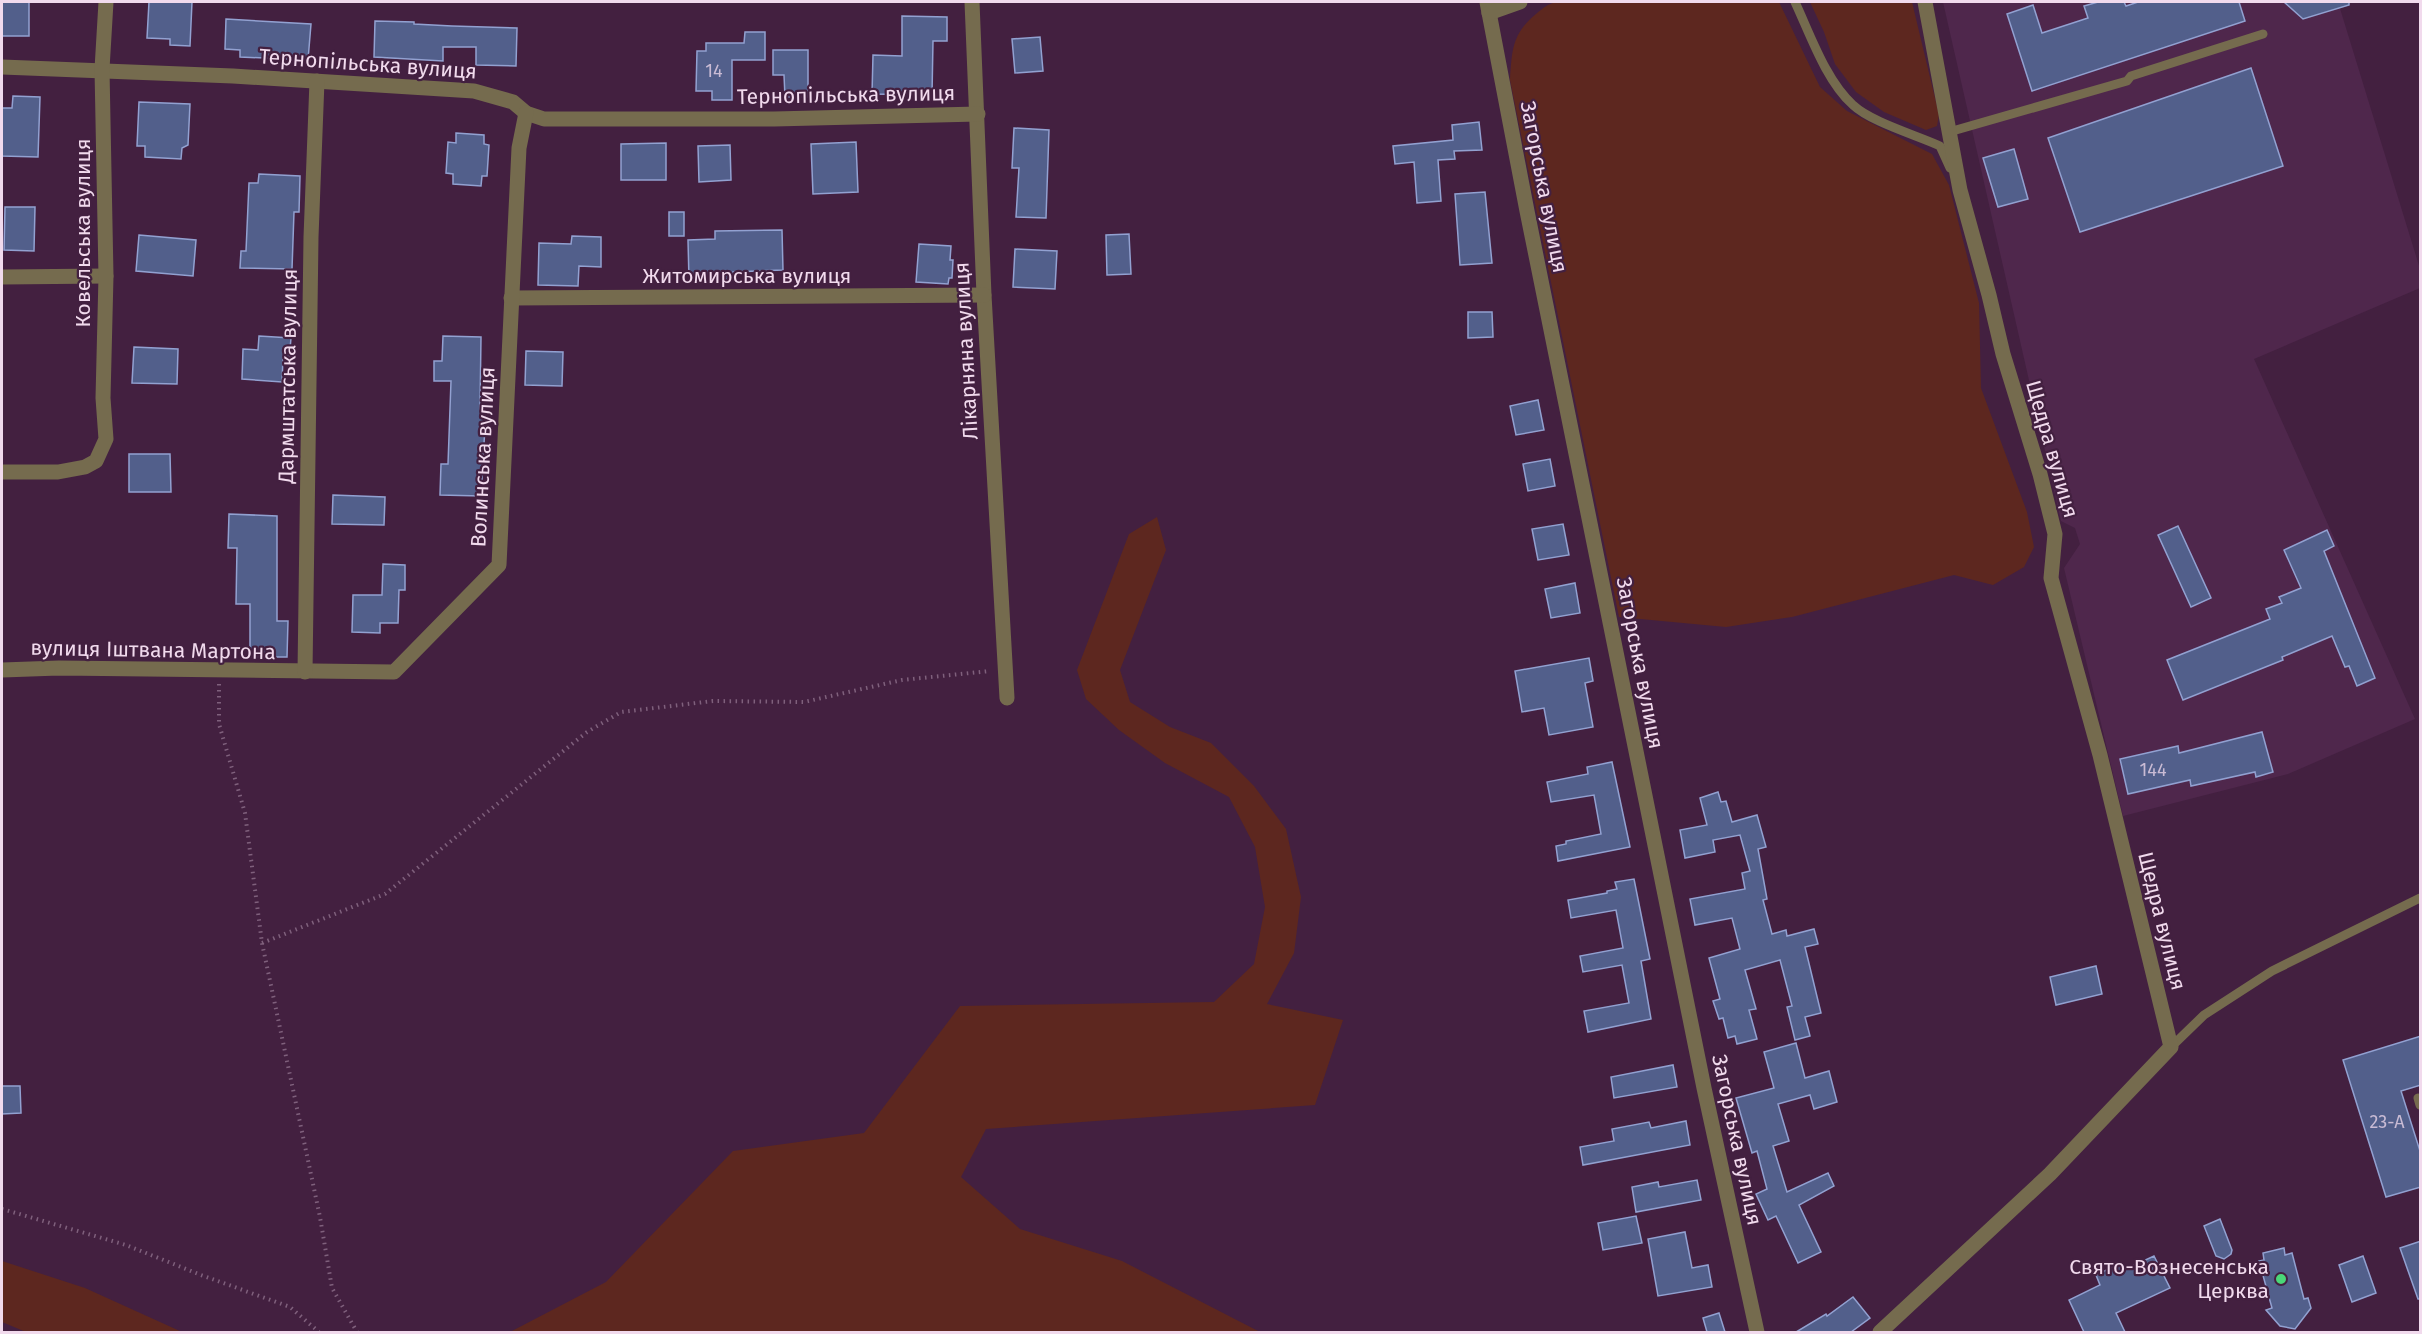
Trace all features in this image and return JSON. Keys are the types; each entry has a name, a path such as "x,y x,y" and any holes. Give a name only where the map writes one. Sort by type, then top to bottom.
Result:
{"street":[{"name":"Ковельська вулиця","path":"2,472 58,471 85,467 96,461 106,439 103,398 106,276 102,69 106,2"},
{"name":"Лікарняна вулиця","path":"972,2 984,296 1007,698"},
{"path":"1488,7 1520,2"},
{"name":"Щедра вулиця","path":"1925,2 1960,190 2003,354 2040,474 2055,534 2051,578 2100,755 2171,1047"},
{"name":"Загорська вулиця","path":"1488,7 1569,422 1709,1111 1757,1332"},
{"name":"Тернопільська вулиця","path":"2,67 102,69 474,91 513,102 526,113 544,119 774,119 978,114"},
{"name":"Дармштатська вулиця","path":"305,672 311,237 317,81"},
{"name":"Волинська вулиця","path":"305,672 394,672 499,565 519,148 526,113"},
{"path":"2,277 106,276"},
{"name":"Житомирська вулиця","path":"511,298 984,296"},
{"name":"вулиця Іштвана Мартона","path":"2,670 59,668 305,672"},
{"path":"1880,1332 2050,1174 2171,1047"}],"lane":[{"path":"1795,2 1834,84 1853,106 1870,117 1940,146 1960,190"},
{"path":"1949,132 2127,81 2131,76 2263,34"},
{"path":"2171,1047 2204,1015 2272,971 2421,898"}],"path":[{"path":"262,943 386,894 587,732 621,712 713,701 804,702 902,680 1006,670"},
{"path":"222,671 218,693 219,724 245,813 262,943 320,1217 332,1288 357,1332"},
{"path":"2,1209 126,1245 290,1307 319,1332"}],"shaded area":[{"path":"1556,2 1779,2 1820,87 1847,111 1932,154 1949,185 1979,303 1981,388 2027,512 2034,547 2024,567 1993,585 1954,575 1792,617 1726,627 1619,617 1510,80 1513,51 1522,29 1536,14"},
{"path":"1810,2 1912,2 1939,115 1937,126 1926,130 1884,112 1856,92 1835,64"},
{"path":"1943,2 2338,2 2420,269 2420,288 2254,359 2415,719 2288,774 2123,816 2064,568 2080,544 2075,528 2061,521"},
{"path":"1157,517 1166,550 1120,670 1130,702 1170,727 1211,743 1254,786 1286,829 1301,897 1294,953 1267,1004 1343,1020 1315,1105 986,1129 961,1177 1020,1229 1122,1261 1260,1332 510,1332 606,1282 733,1151 864,1133 960,1006 1214,1002 1254,964 1265,907 1255,847 1229,797 1165,763 1119,730 1086,699 1077,670 1129,534"},
{"path":"2,1261 85,1288 182,1332 26,1332 2,1322"}],"building":[{"path":"2,2 29,2 29,36 2,36"},
{"path":"149,2 192,2 190,46 170,45 170,39 147,38"},
{"path":"2098,2 2124,2 2126,6 2138,2 2239,2 2245,21 2032,91 2007,14 2033,5 2042,33 2088,18 2084,6"},
{"path":"2284,2 2349,2 2349,5 2303,19"},
{"path":"902,16 947,17 947,41 933,41 932,95 872,94 873,55 902,56"},
{"path":"226,19 311,24 308,60 240,57 240,50 225,49"},
{"path":"375,21 517,28 516,66 476,65 476,47 443,47 443,61 374,57"},
{"path":"745,32 765,32 765,60 732,60 732,100 712,100 712,91 696,91 697,51 706,51 706,43 744,43"},
{"path":"1040,37 1043,71 1015,73 1012,39"},
{"path":"773,50 808,50 808,97 785,97 784,75 773,75"},
{"path":"2251,68 2283,166 2080,232 2048,138"},
{"path":"13,96 40,97 38,157 2,156 2,108 12,108"},
{"path":"139,102 190,104 188,145 182,148 181,159 145,157 145,146 137,146"},
{"path":"1479,122 1482,150 1454,151 1455,159 1438,160 1441,201 1417,203 1414,162 1395,164 1393,146 1453,140 1452,125"},
{"path":"1014,128 1049,130 1046,218 1016,217 1019,168 1012,168"},
{"path":"456,133 484,135 484,144 489,145 487,176 482,176 481,186 453,184 453,174 446,173 448,142 456,143"},
{"path":"856,142 858,192 813,194 811,144"},
{"path":"666,143 666,180 621,180 621,144"},
{"path":"730,145 731,180 699,182 698,146"},
{"path":"2014,149 2028,199 1998,207 1983,158"},
{"path":"259,174 300,176 299,212 294,212 292,269 240,268 241,251 246,251 249,183 258,183"},
{"path":"1485,192 1492,263 1460,265 1455,194"},
{"path":"5,207 35,207 34,251 4,250"},
{"path":"669,212 684,212 684,236 669,236"},
{"path":"782,230 783,270 733,272 733,279 689,280 688,240 715,239 715,231"},
{"path":"1129,234 1131,274 1107,275 1106,235"},
{"path":"139,235 196,240 193,276 136,271"},
{"path":"572,236 601,237 601,267 579,266 578,286 538,285 539,243 571,244"},
{"path":"919,244 951,246 952,278 949,278 948,284 916,282"},
{"path":"1015,249 1057,251 1055,289 1013,287"},
{"path":"1468,312 1492,312 1493,337 1468,338"},
{"path":"259,336 291,338 289,361 283,358 282,382 242,379 243,349 258,350"},
{"path":"443,336 481,337 480,409 486,409 481,496 440,495 441,464 448,464 451,381 434,381 434,361 442,361"},
{"path":"134,347 178,349 177,384 132,383"},
{"path":"526,351 563,352 562,386 525,385"},
{"path":"1538,400 1544,430 1516,435 1510,406"},
{"path":"129,454 170,454 171,492 129,492"},
{"path":"1550,459 1555,486 1528,491 1523,464"},
{"path":"333,495 385,497 384,525 332,524"},
{"path":"229,514 277,516 277,621 288,621 287,657 250,657 250,604 236,604 237,548 228,548"},
{"path":"1563,524 1569,555 1538,560 1532,529"},
{"path":"2178,526 2211,598 2191,607 2158,535"},
{"path":"2327,530 2334,546 2324,551 2375,678 2357,686 2349,666 2345,667 2332,636 2282,657 2283,660 2183,700 2167,660 2270,619 2266,609 2282,603 2279,597 2301,588 2284,550"},
{"path":"383,564 405,565 405,590 399,590 398,623 380,623 380,633 352,632 353,595 382,595"},
{"path":"1575,583 1580,613 1551,618 1545,589"},
{"path":"1589,658 1593,681 1585,683 1593,727 1549,735 1544,708 1522,712 1515,671"},
{"path":"2262,732 2273,772 2256,777 2255,772 2191,786 2190,780 2128,794 2120,759 2178,746 2179,753"},
{"path":"1612,762 1630,847 1558,861 1556,846 1566,844 1566,841 1601,834 1594,795 1551,802 1547,782 1588,774 1587,767"},
{"path":"1718,792 1721,802 1726,801 1732,822 1757,815 1766,847 1758,849 1767,899 1763,900 1772,934 1786,930 1787,936 1814,929 1818,944 1805,947 1821,1013 1805,1017 1810,1036 1795,1040 1787,1007 1792,1006 1780,960 1745,970 1756,1009 1749,1010 1757,1039 1737,1044 1735,1036 1728,1038 1723,1018 1719,1019 1713,1001 1720,999 1709,958 1740,949 1732,918 1695,925 1690,899 1745,889 1742,873 1750,871 1740,835 1713,840 1715,852 1685,858 1680,830 1707,825 1700,798"},
{"path":"1634,879 1650,959 1641,961 1651,1019 1588,1032 1584,1011 1629,1003 1622,965 1583,972 1580,956 1623,948 1616,910 1571,918 1568,900 1607,893 1607,891 1617,889 1615,882"},
{"path":"2096,966 2102,994 2056,1005 2050,977"},
{"path":"2421,1036 2421,1085 2401,1091 2421,1154 2421,1187 2386,1197 2343,1060"},
{"path":"1796,1043 1805,1078 1829,1071 1837,1102 1814,1109 1810,1095 1778,1104 1789,1141 1773,1146 1787,1192 1828,1173 1834,1186 1799,1205 1821,1252 1798,1263 1776,1216 1768,1220 1756,1194 1767,1189 1757,1151 1752,1153 1736,1098 1774,1088 1764,1052"},
{"path":"1673,1065 1677,1087 1614,1098 1611,1077"},
{"path":"2,1086 20,1086 21,1113 2,1114"},
{"path":"1686,1121 1690,1145 1583,1165 1580,1147 1614,1141 1612,1129 1649,1122 1651,1128"},
{"path":"1697,1180 1701,1200 1636,1212 1632,1187 1658,1182 1659,1187"},
{"path":"1636,1216 1642,1243 1603,1250 1598,1223"},
{"path":"2220,1219 2232,1250 2231,1254 2224,1259 2216,1256 2204,1226"},
{"path":"1685,1232 1692,1268 1708,1265 1712,1287 1658,1296 1648,1239"},
{"path":"2421,1241 2421,1299 2418,1299 2400,1248"},
{"name":"Свято-Вознесенська Церква","path":"2284,1248 2285,1255 2292,1253 2304,1299 2308,1298 2311,1308 2295,1329 2280,1326 2266,1310 2272,1308 2259,1261 2264,1260 2263,1253"},
{"path":"2154,1256 2170,1288 2116,1313 2125,1332 2084,1332 2069,1300 2100,1285 2096,1275 2121,1263 2124,1270"},
{"path":"2363,1256 2376,1293 2352,1302 2339,1265"},
{"path":"1853,1297 1870,1318 1851,1332 1796,1332 1826,1314 1827,1316"},
{"path":"1719,1313 1725,1332 1707,1332 1703,1318"}],"place":[{"name":"Свято-Вознесенська Церква","path":"2281,1279"}]}
